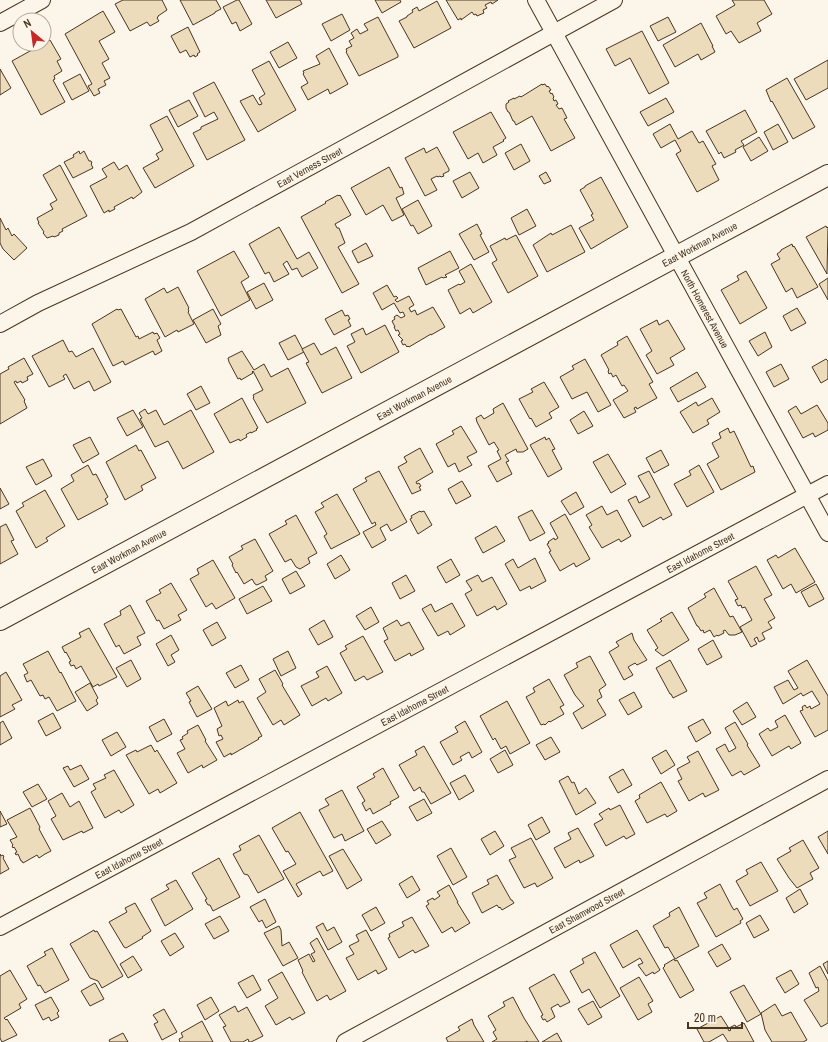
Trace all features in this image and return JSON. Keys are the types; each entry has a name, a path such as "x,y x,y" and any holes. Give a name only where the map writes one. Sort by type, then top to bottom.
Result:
{"street":[{"path":"0,23 42,0"},
{"name":"North Homerest Avenue","path":"536,0 828,533"},
{"name":"East Verness Street","path":"0,324 38,303 191,232 614,0"},
{"name":"East Workman Avenue","path":"0,620 828,175"},
{"name":"East Idahome Street","path":"0,927 828,484"},
{"name":"East Shamwood Street","path":"345,1042 828,779"}],"building":[{"path":"123,0 162,0 167,10 158,16 157,18 159,21 150,26 147,22 130,31 115,4"},
{"path":"180,0 216,0 221,9 193,25"},
{"path":"239,0 252,24 240,31 236,22 232,24 223,7"},
{"path":"266,0 300,0 302,4 276,18"},
{"path":"375,0 400,0 401,2 382,13"},
{"path":"446,0 498,0 492,4 491,2 485,5 487,8 483,10 484,13 477,16 472,12 461,20 461,18 458,20"},
{"path":"732,0 764,0 772,14 757,23 761,31 739,43 731,31 726,34 716,16 735,5"},
{"path":"437,1 451,28 414,48 399,21 407,17 413,12 412,10 417,7 419,11"},
{"path":"103,11 115,32 99,41 109,59 102,63 110,78 104,81 106,85 98,89 100,93 94,96 88,86 92,84 65,34"},
{"path":"342,14 350,30 331,41 322,24"},
{"path":"378,17 398,57 359,76 346,52 346,49 352,46 349,41 354,38 351,33 357,29 360,34 368,30 364,24"},
{"path":"668,17 676,32 658,41 650,26"},
{"path":"701,23 715,52 701,60 698,54 675,67 663,45"},
{"path":"188,27 200,52 195,57 194,55 190,57 186,50 180,53 171,36"},
{"path":"642,31 669,83 649,94 630,58 615,66 606,49"},
{"path":"288,42 297,58 279,68 270,52"},
{"path":"52,43 61,59 57,61 62,71 54,76 55,79 53,80 65,102 41,115 12,61 28,52 52,52"},
{"path":"329,48 348,84 330,94 328,89 308,100 301,87 308,83 303,71 320,64 316,56"},
{"path":"828,60 828,88 806,100 794,79"},
{"path":"269,61 296,110 258,132 240,101 253,95 259,105 262,104 259,98 265,94 252,70"},
{"path":"0,69 11,88 0,95"},
{"path":"80,74 89,91 72,100 63,83"},
{"path":"787,78 815,127 793,139 772,101 771,102 766,90"},
{"path":"214,82 245,140 207,160 193,133 201,129 201,127 218,119 214,112 205,117 193,93"},
{"path":"542,84 545,84 547,87 548,86 551,90 549,91 554,97 554,101 556,100 558,104 556,105 559,109 562,108 567,118 564,119 575,138 551,151 532,116 516,125 506,108 506,104 509,102 508,101 520,96 521,97"},
{"path":"666,98 674,112 648,126 640,112"},
{"path":"189,100 198,116 178,127 169,110"},
{"path":"745,110 757,132 741,141 744,145 735,150 736,152 724,158 721,152 719,154 706,131"},
{"path":"491,112 506,138 503,140 504,141 493,147 497,155 483,163 478,153 468,159 453,132"},
{"path":"167,116 194,166 155,188 143,168 159,159 156,154 163,150 150,125"},
{"path":"670,124 678,139 692,131 699,143 703,141 716,164 712,166 719,180 697,192 676,154 681,151 675,140 661,148 653,134"},
{"path":"778,124 788,142 773,150 764,132"},
{"path":"759,137 768,151 751,161 743,147"},
{"path":"521,144 530,161 514,170 505,153"},
{"path":"437,147 449,171 443,174 444,176 437,176 431,179 437,190 425,196 405,158 424,148 426,153"},
{"path":"79,151 80,154 84,151 89,161 91,161 93,168 73,178 64,162 74,157 73,155"},
{"path":"114,162 119,170 127,165 142,192 133,199 132,197 114,207 115,209 104,213 90,186 107,177 102,169"},
{"path":"60,165 87,216 62,229 63,231 59,233 59,235 47,238 38,223 37,218 53,209 50,204 57,200 43,175"},
{"path":"389,167 400,188 402,187 404,194 396,198 404,215 392,221 383,205 366,215 351,188"},
{"path":"470,172 479,188 462,198 453,181"},
{"path":"546,172 551,181 544,184 539,176"},
{"path":"601,177 628,227 591,249 579,228 594,220 591,215 593,214 580,190"},
{"path":"340,195 351,215 335,224 337,228 339,228 345,243 338,247 359,284 342,293 301,217"},
{"path":"418,200 432,226 418,234 413,225 411,226 402,209"},
{"path":"527,209 536,226 519,235 511,218"},
{"path":"0,218 6,230 8,228 12,236 14,234 27,248 14,260 3,249 0,243"},
{"path":"477,224 482,234 480,235 489,252 474,260 459,234"},
{"path":"571,225 585,252 547,272 533,245 551,233 552,235"},
{"path":"826,226 827,228 828,227 827,274 806,237"},
{"path":"279,227 297,259 309,252 318,268 302,277 297,268 292,270 287,261 283,264 289,274 274,282 269,272 265,274 249,244"},
{"path":"516,235 538,276 508,293 492,263 497,260 490,246 505,238 506,240"},
{"path":"366,243 373,256 358,263 352,251"},
{"path":"792,244 818,287 797,298 792,288 786,292 771,264 780,259 777,254 781,250"},
{"path":"234,251 249,277 241,282 250,300 221,316 197,271"},
{"path":"450,251 459,268 445,275 447,277 442,277 426,285 418,268"},
{"path":"471,264 492,302 473,313 470,308 460,314 448,290 465,282 459,271"},
{"path":"746,271 767,308 740,324 721,290 739,280 737,276"},
{"path":"828,278 828,300 819,284"},
{"path":"264,283 273,300 256,309 247,292"},
{"path":"387,285 394,297 396,296 398,298 395,300 397,302 409,296 414,305 409,308 411,312 415,310 417,315 433,307 445,327 409,347 405,344 403,345 401,341 403,340 398,335 400,334 398,330 396,331 392,321 397,315 401,318 405,316 403,312 400,313 394,303 382,310 373,293"},
{"path":"178,287 189,308 188,312 194,324 178,332 177,330 165,337 145,299 164,288 167,293"},
{"path":"797,308 806,323 791,331 783,316"},
{"path":"117,309 121,309 136,337 138,336 139,339 153,332 154,334 157,333 160,338 157,340 162,351 155,355 153,351 125,365 123,361 113,366 92,324"},
{"path":"213,309 221,324 218,326 221,335 206,343 193,320"},
{"path":"342,310 345,316 348,315 350,319 348,320 351,326 334,335 325,319"},
{"path":"657,320 659,325 668,320 685,349 670,358 674,365 657,374 646,355 652,351 640,329"},
{"path":"385,325 399,352 361,373 347,346 355,342 351,334 363,328 366,335"},
{"path":"765,332 772,347 758,356 749,341"},
{"path":"295,335 304,352 288,360 279,343"},
{"path":"627,336 653,382 649,384 657,398 637,409 636,407 634,408 636,412 624,418 613,400 628,391 624,385 622,386 616,375 613,377 611,373 609,374 609,370 601,355 618,345 617,342"},
{"path":"63,340 69,352 72,351 76,357 93,348 111,382 94,391 89,381 74,389 66,374 63,376 65,379 49,387 32,356"},
{"path":"314,343 321,355 336,347 352,378 322,393 306,363 309,362 302,349"},
{"path":"242,351 254,370 264,364 271,377 288,368 306,403 267,423 253,398 253,395 263,390 253,371 253,373 241,380 240,378 238,379 229,362 228,358"},
{"path":"24,358 33,374 27,377 28,380 22,383 21,381 17,383 16,381 14,382 25,400 24,401 27,408 0,424 0,374 9,369 8,367"},
{"path":"585,359 611,405 598,412 587,392 572,399 560,377 574,369 572,366"},
{"path":"826,359 828,361 828,379 821,383 812,367"},
{"path":"781,364 789,379 774,387 766,372"},
{"path":"697,372 706,387 678,402 670,388"},
{"path":"544,382 559,407 549,413 552,418 536,427 519,399 533,392 531,389"},
{"path":"201,386 210,403 196,410 187,394"},
{"path":"242,398 258,428 256,429 257,430 247,434 247,437 240,441 239,439 230,443 214,414"},
{"path":"712,398 720,412 707,420 709,424 693,433 680,412 696,402 698,406"},
{"path":"503,403 528,449 523,452 517,452 516,449 505,455 509,461 506,462 512,474 497,482 488,466 501,459 497,451 499,450 494,442 489,445 476,418 481,415 484,419 494,413 493,409"},
{"path":"817,405 828,423 828,430 815,437 813,433 803,438 788,411 796,406 801,414"},
{"path":"145,409 148,414 156,410 164,425 191,410 214,452 183,469 168,441 155,447 140,419 142,418 139,413"},
{"path":"133,410 143,427 127,436 117,418"},
{"path":"584,411 593,426 578,434 570,420"},
{"path":"461,426 477,452 467,457 472,465 459,472 455,463 448,467 436,444 454,434 452,431"},
{"path":"728,428 730,433 734,431 751,467 753,466 755,472 721,490 707,464 719,457 712,443 721,438 719,433"},
{"path":"90,437 99,454 83,463 73,445"},
{"path":"545,437 546,440 549,438 555,449 552,450 562,469 548,477 530,445"},
{"path":"136,445 139,451 141,450 156,478 141,486 143,490 125,500 106,462"},
{"path":"420,448 433,472 416,482 421,486 419,487 421,490 412,494 398,467 407,462 404,457"},
{"path":"661,450 669,465 654,473 646,458"},
{"path":"608,454 626,484 611,493 593,462"},
{"path":"43,459 52,476 36,485 26,467"},
{"path":"88,465 93,475 96,474 108,497 105,499 108,504 78,520 61,489 74,481 71,475"},
{"path":"699,465 714,492 687,507 674,484 691,475 689,471"},
{"path":"379,471 407,522 391,531 387,524 380,528 386,540 372,548 363,532 376,525 375,522 372,524 353,489 367,481 365,478"},
{"path":"649,471 672,515 663,520 661,517 643,527 628,500 636,496 639,503 650,497 638,476"},
{"path":"462,481 471,496 456,504 448,489"},
{"path":"0,488 9,504 0,509"},
{"path":"45,490 65,526 46,538 48,541 36,548 16,511 24,506 22,503"},
{"path":"576,492 584,507 570,515 561,501"},
{"path":"337,494 360,534 331,549 324,536 327,534 315,512 324,507 321,503"},
{"path":"602,506 607,515 617,510 631,536 621,542 619,539 602,548 589,527 592,525 586,515"},
{"path":"532,510 545,533 530,541 518,517"},
{"path":"420,511 424,511 432,525 418,534 410,519 412,518 411,516"},
{"path":"565,514 590,559 576,567 574,563 560,571 549,552 551,551 547,544 554,538 555,540 558,538 550,523"},
{"path":"296,515 317,553 308,558 310,563 300,569 296,567 291,559 285,562 269,534 287,524 285,521"},
{"path":"6,524 14,540 11,541 18,554 0,564 0,527"},
{"path":"496,526 505,541 483,553 475,538"},
{"path":"255,539 273,571 265,576 267,580 257,585 252,579 244,584 237,572 236,573 229,557 243,549 241,546"},
{"path":"795,548 815,582 796,593 791,584 783,589 767,560 776,555 778,558"},
{"path":"341,555 350,570 335,579 327,564"},
{"path":"535,558 546,581 531,589 530,586 520,591 505,564 513,559 518,568"},
{"path":"451,559 460,575 446,583 437,567"},
{"path":"213,560 235,598 216,609 212,603 206,607 190,579 199,574 197,569"},
{"path":"756,566 772,595 764,599 775,618 768,622 772,628 762,633 765,639 759,642 757,637 754,639 757,644 751,647 740,627 752,620 745,607 742,608 741,605 738,606 735,600 738,599 728,581"},
{"path":"296,571 305,586 290,594 282,579"},
{"path":"406,575 415,591 400,599 392,583"},
{"path":"478,575 482,582 492,577 507,604 497,610 495,606 477,616 465,594 472,590 466,581"},
{"path":"171,583 187,610 178,615 181,620 164,629 159,620 157,621 146,601 161,593 159,590"},
{"path":"816,584 824,599 809,607 801,592"},
{"path":"263,586 272,601 247,614 239,599"},
{"path":"714,588 730,617 733,616 742,632 735,635 729,635 725,630 723,631 724,633 714,637 710,630 704,633 703,630 701,631 697,626 688,608 706,597 704,594"},
{"path":"452,603 465,626 450,635 448,631 438,636 422,609 431,604 435,612"},
{"path":"130,605 145,633 137,637 141,645 124,654 119,645 116,647 104,624 121,615 120,611"},
{"path":"371,607 379,622 365,630 356,616"},
{"path":"672,612 689,640 663,656 655,650 658,648 647,630 662,621 660,619"},
{"path":"324,620 333,637 318,645 309,629"},
{"path":"397,620 401,626 409,622 424,649 411,656 410,653 395,661 384,641 388,639 383,628"},
{"path":"217,622 226,638 212,646 203,630"},
{"path":"89,628 117,677 99,686 98,684 93,687 81,666 76,669 74,665 71,666 69,662 71,661 62,647 81,637 79,633"},
{"path":"632,633 634,640 647,660 637,665 635,663 628,667 633,675 624,680 609,652 619,646 616,642"},
{"path":"171,635 179,650 171,655 175,662 168,666 156,644"},
{"path":"363,636 383,672 367,680 364,676 355,681 340,653 347,649 345,646"},
{"path":"713,640 722,657 707,665 698,649"},
{"path":"48,651 76,701 57,711 49,697 45,699 43,695 40,696 31,680 27,682 24,675 28,673 23,664"},
{"path":"288,651 296,668 281,676 273,659"},
{"path":"590,656 606,685 599,690 602,697 597,700 606,715 582,729 573,713 584,706 575,695 564,675 578,667 576,663"},
{"path":"131,660 141,679 127,687 116,668"},
{"path":"670,660 687,691 673,698 656,668"},
{"path":"807,660 828,696 828,730 815,737 800,711 803,710 802,707 805,705 807,708 810,706 811,709 820,704 812,691 803,696 801,693 783,704 774,687 788,680 794,690 798,688 788,671"},
{"path":"241,665 249,680 235,688 226,673"},
{"path":"327,666 342,693 328,701 326,698 312,706 301,686 319,677 316,672"},
{"path":"275,670 300,715 284,725 281,720 273,725 257,698 266,692 259,679"},
{"path":"6,672 22,700 12,705 15,709 0,717 0,676"},
{"path":"549,679 564,705 560,707 564,714 550,722 549,721 545,725 541,725 526,697 535,692 533,688"},
{"path":"90,683 98,698 96,700 98,704 87,711 75,692"},
{"path":"198,686 212,709 197,717 189,702 191,701 186,693"},
{"path":"634,692 642,707 628,715 619,700"},
{"path":"238,700 239,703 243,701 262,736 231,755 231,753 224,757 216,742 223,739 221,735 219,736 217,729 222,726 214,708 226,701 228,706"},
{"path":"507,701 530,743 510,754 506,746 501,749 495,738 493,740 480,716"},
{"path":"747,702 756,717 742,725 733,711"},
{"path":"53,713 61,728 46,736 38,721"},
{"path":"785,715 801,743 791,749 789,746 772,756 759,734 768,728 770,731 778,727 775,721"},
{"path":"164,719 172,734 157,742 149,727"},
{"path":"703,719 711,733 696,742 688,727"},
{"path":"3,721 12,738 0,745 0,723"},
{"path":"465,721 482,752 472,758 469,752 460,757 462,760 453,765 440,742 458,732 455,727"},
{"path":"735,722 760,766 744,775 741,771 732,776 716,749 725,744 729,752 736,748 725,728"},
{"path":"198,725 206,740 205,741 217,760 203,768 202,765 188,773 177,753 185,749 180,740 183,739 182,737 188,733 187,731"},
{"path":"117,732 126,747 111,756 102,740"},
{"path":"551,737 560,752 545,760 536,745"},
{"path":"151,745 155,752 157,750 177,783 160,793 158,789 149,794 126,755 136,750 137,752"},
{"path":"424,746 451,793 431,804 420,787 414,791 399,765 417,755 415,751"},
{"path":"505,750 513,765 498,773 490,759"},
{"path":"666,750 675,765 661,774 652,758"},
{"path":"698,751 719,790 705,797 703,793 689,801 678,781 682,779 677,769 690,762 687,757"},
{"path":"81,765 89,779 74,787 63,768 68,766 70,770"},
{"path":"383,768 399,797 390,802 391,804 373,814 370,808 366,811 362,803 365,801 357,787 375,777 373,774"},
{"path":"623,769 632,785 618,793 609,777"},
{"path":"114,770 134,805 121,813 119,810 105,818 91,792 96,789 93,784 106,778 104,775"},
{"path":"465,775 474,791 459,800 450,783"},
{"path":"568,776 572,783 574,782 579,794 586,788 596,803 576,815 559,781"},
{"path":"661,782 677,811 667,817 665,814 647,823 635,801 640,798 639,795"},
{"path":"38,784 47,799 32,807 23,792"},
{"path":"342,790 364,831 345,841 342,834 334,838 319,810 329,805 325,799"},
{"path":"62,793 70,807 79,801 93,828 83,833 82,831 63,840 51,819 56,816 48,801"},
{"path":"424,799 432,813 417,821 409,807"},
{"path":"620,805 635,834 626,839 624,836 606,846 594,824 603,819 599,814 609,808 610,810"},
{"path":"30,808 51,851 39,858 37,855 23,863 18,854 16,855 15,853 17,852 12,846 13,845 10,840 17,837 7,820"},
{"path":"0,811 7,824 0,827"},
{"path":"300,812 333,871 323,876 320,871 296,884 302,894 298,897 283,871 296,864 288,851 286,852 272,828"},
{"path":"542,817 550,832 536,840 528,825"},
{"path":"382,821 391,835 376,844 367,829"},
{"path":"578,828 594,856 580,863 579,860 565,868 554,848 571,839 568,833"},
{"path":"495,831 504,846 490,855 481,839"},
{"path":"828,831 828,854 818,837"},
{"path":"259,835 284,879 258,893 248,875 244,874 233,854 241,850 239,846"},
{"path":"531,838 553,878 537,887 535,883 524,888 509,860 516,857 511,848"},
{"path":"803,840 819,868 810,873 813,879 797,888 777,859 791,851 789,848"},
{"path":"451,848 467,877 453,885 437,856"},
{"path":"343,849 362,880 347,889 329,856"},
{"path":"0,854 1,856 3,855 9,869 0,874"},
{"path":"219,858 240,897 213,911 205,900 207,899 192,873"},
{"path":"761,862 778,891 750,906 736,881 748,874 746,870"},
{"path":"497,875 514,903 502,910 497,905 482,913 472,893 489,884 487,880"},
{"path":"412,876 420,890 407,898 399,884"},
{"path":"176,880 193,909 165,926 151,899 169,889 166,885"},
{"path":"720,884 732,907 734,910 737,908 743,919 740,921 741,923 716,937 697,903 707,898 704,893"},
{"path":"449,885 457,902 470,923 455,932 452,927 442,933 426,906 429,904 427,901 433,898 434,900 440,896 437,892"},
{"path":"800,889 808,904 794,913 786,898"},
{"path":"265,899 276,922 266,928 262,920 259,922 250,907"},
{"path":"135,903 151,931 142,937 143,938 126,948 109,922 127,912 125,908"},
{"path":"376,907 385,923 371,931 362,915"},
{"path":"679,907 699,946 675,959 668,947 665,948 653,926 670,916 669,913"},
{"path":"760,915 769,930 754,938 746,923"},
{"path":"220,916 229,931 214,939 205,924"},
{"path":"412,917 429,946 415,953 413,950 399,958 388,938 390,937 389,934 404,926 402,922"},
{"path":"323,923 327,931 334,927 342,942 328,950 316,927"},
{"path":"279,926 281,930 282,946 289,942 298,958 283,966 264,933"},
{"path":"94,930 95,932 97,931 123,976 102,988 98,981 90,978 70,944"},
{"path":"366,930 387,969 378,974 376,970 358,980 346,958 354,954 349,946 359,941 356,935"},
{"path":"637,930 660,970 654,974 653,972 646,976 638,965 643,963 640,958 623,968 610,945"},
{"path":"175,933 184,947 170,956 161,941"},
{"path":"317,938 346,991 330,1000 327,995 317,1001 302,972 303,971 298,960 309,954 313,962 315,961 311,954 315,952 310,943"},
{"path":"722,944 731,959 717,967 708,952"},
{"path":"52,948 69,980 45,993 40,985 38,986 27,966 46,955 44,952"},
{"path":"595,952 620,996 600,1008 589,989 582,993 570,971 584,963 582,959"},
{"path":"133,956 142,970 128,978 120,964"},
{"path":"674,959 675,961 677,960 694,990 680,998 663,968 665,966 664,965"},
{"path":"828,961 828,974 823,964"},
{"path":"820,966 828,981 828,1023 821,1027 804,1000 819,991 809,973"},
{"path":"10,970 27,999 19,1004 21,1008 4,1018 6,1020 7,1019 17,1035 2,1042 0,1038 0,976"},
{"path":"791,970 799,984 785,993 776,978"},
{"path":"282,972 305,1013 292,1020 290,1017 276,1025 265,1006 278,998 268,980"},
{"path":"554,974 570,1002 560,1007 558,1004 551,1008 555,1017 547,1022 545,1019 543,1020 541,1016 543,1015 529,988"},
{"path":"253,975 261,990 247,998 238,983"},
{"path":"639,977 653,1001 648,1004 652,1012 638,1020 620,988"},
{"path":"95,983 104,999 90,1006 81,991"},
{"path":"744,985 761,1014 747,1022 730,992"},
{"path":"51,997 59,1011 57,1013 59,1017 51,1021 49,1017 43,1020 35,1005"},
{"path":"211,997 219,1011 205,1020 197,1005"},
{"path":"513,997 539,1042 492,1042 497,1039 493,1032 496,1030 488,1016 505,1006 503,1002"},
{"path":"593,1001 602,1017 588,1025 578,1009"},
{"path":"775,1004 782,1016 791,1012 807,1040 803,1042 772,1042 765,1030 761,1013"},
{"path":"235,1006 238,1012 247,1007 263,1036 251,1042 249,1042 248,1039 243,1042 231,1042 223,1027 226,1026 219,1015"},
{"path":"164,1009 177,1032 162,1040 154,1024 158,1022 153,1015"},
{"path":"721,1016 729,1031 731,1030 729,1028 735,1025 736,1027 744,1023 754,1042 728,1042 723,1034 709,1042 704,1042 697,1029"},
{"path":"472,1019 484,1042 448,1042 446,1038 460,1030 458,1027"},
{"path":"202,1021 213,1042 180,1042 179,1039 183,1037 181,1033"},
{"path":"123,1033 128,1042 110,1042 109,1040"},
{"path":"557,1033 562,1042 542,1042"}]}
